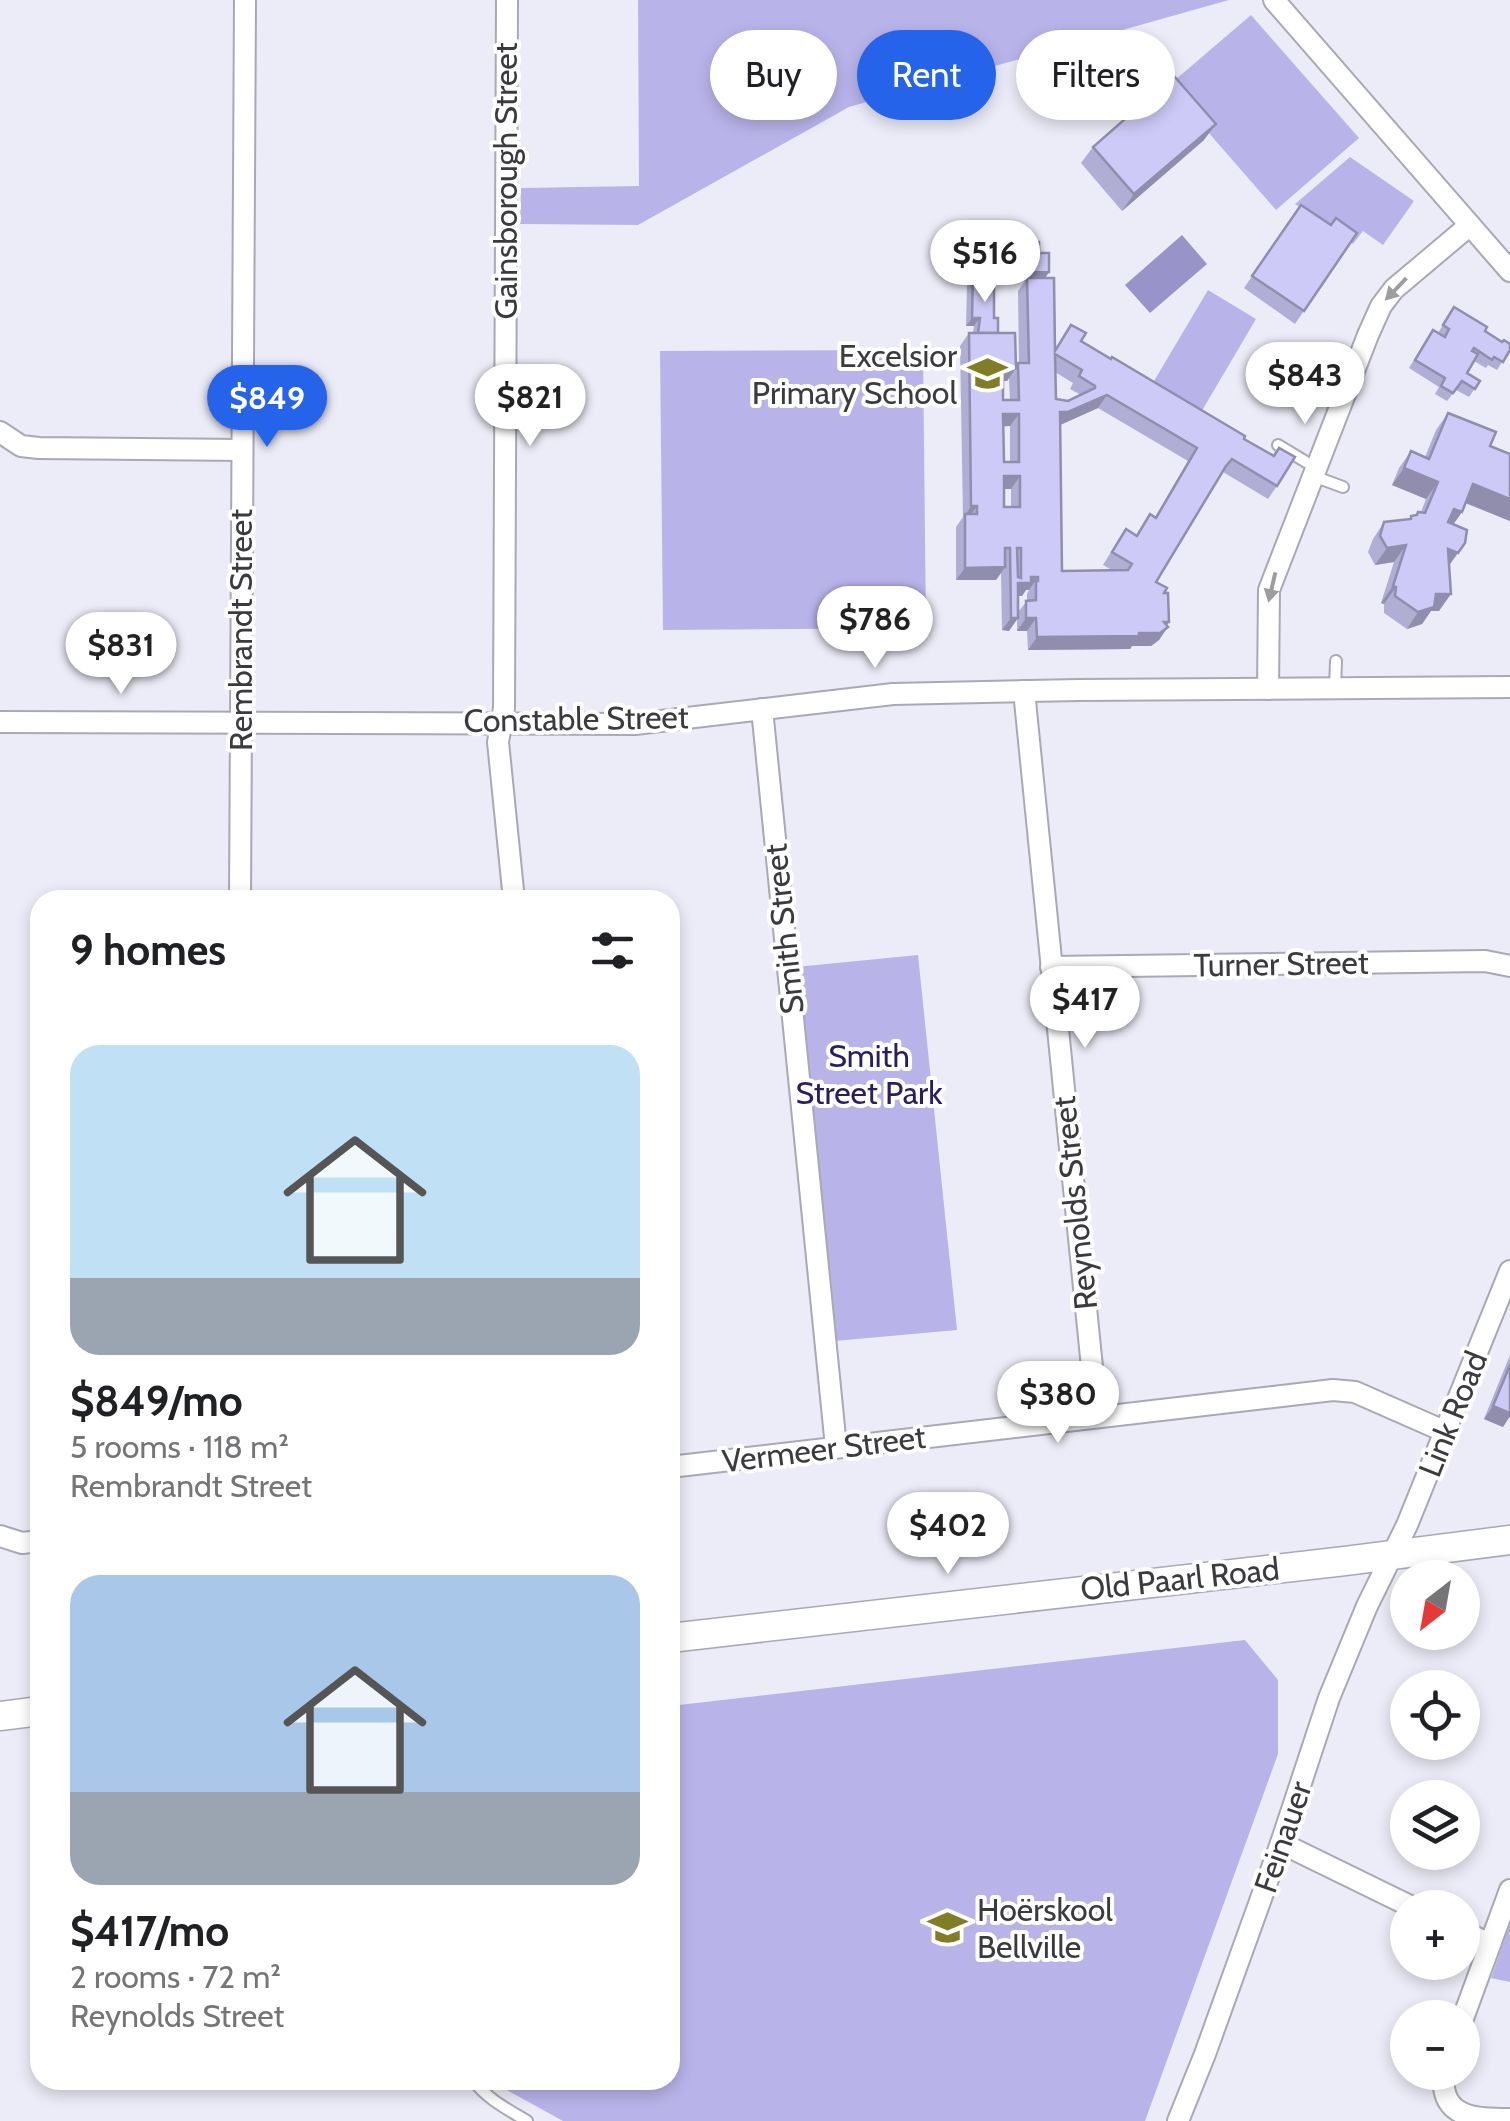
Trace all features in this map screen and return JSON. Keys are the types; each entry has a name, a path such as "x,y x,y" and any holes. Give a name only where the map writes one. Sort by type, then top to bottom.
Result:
{"main road":[{"name":"Old Paarl Road","path":"680,1637 1510,1540"},
{"path":"0,1716 30,1712"}],"street":[{"name":"Rembrandt Street","path":"240,890 244,0"},
{"name":"Gainsborough Street","path":"507,0 504,708 498,742 513,890"},
{"path":"1274,0 1510,271"},
{"path":"1268,689 1269,590 1381,306 1394,289 1470,225"},
{"path":"0,432 21,446 39,448 242,450"},
{"name":"Constable Street","path":"0,722 635,724 893,694 1510,688"},
{"name":"Reynolds Street","path":"1024,691 1097,1417"},
{"name":"Smith Street","path":"762,710 836,1447"},
{"name":"Turner Street","path":"1051,967 1485,960 1510,966"},
{"name":"Link Road","path":"1392,1555 1510,1271"},
{"name":"Vermeer Street","path":"680,1466 1340,1390 1356,1392 1446,1432"},
{"path":"0,1536 30,1542"},
{"name":"Feinauer","path":"1178,2121 1282,1844 1328,1698 1392,1555"},
{"path":"1282,1844 1390,1896"},
{"path":"1470,2000 1510,1890"},
{"path":"1480,1939 1490,1944"},
{"path":"1446,2090 1458,2111 1476,2119 1510,2119"}],"lane":[{"path":"1278,445 1343,487"},
{"path":"1335,689 1336,661"},
{"path":"480,2090 527,2121"}],"green space":[{"path":"638,0 1229,0 1122,30 1016,30 1016,60 996,66 996,30 857,30 857,105 837,114 837,30 710,30 710,120 826,120 638,225 520,224 521,188 639,186"},
{"path":"1251,15 1359,138 1276,210 1175,94 1175,80"},
{"path":"1350,157 1414,201 1383,245 1363,231 1353,244 1295,204"},
{"path":"1208,290 1256,319 1200,414 1151,386"},
{"path":"923,350 926,628 663,630 660,351"},
{"name":"Smith Street Park","path":"918,955 957,1330 835,1341 796,967"},
{"name":"Hoërskool Bellville","path":"1245,1640 1278,1680 1278,1754 1145,2121 563,2121 507,2090 680,2090 680,1705"},
{"path":"1510,1924 1510,1982 1491,1978"}],"shaded area":[{"path":"1182,235 1207,264 1150,313 1125,285"}],"building":[{"path":"1175,77 1216,124 1134,194 1093,147 1124,120 1175,120"},
{"path":"1301,205 1331,225 1336,218 1357,233 1304,311 1252,276"},
{"path":"1022,242 1039,242 1039,253 1049,253 1049,272 1002,273 1002,246 1020,246 1023,254"},
{"path":"973,277 994,278 998,333 978,333 980,318 972,318"},
{"path":"1027,278 1054,278 1055,351 1071,325 1086,333 1081,341 1245,436 1244,439 1274,456 1279,448 1295,457 1277,486 1232,459 1226,466 1156,582 1167,588 1164,593 1168,593 1169,622 1164,622 1168,627 1160,633 1037,637 1036,618 1026,618 1026,601 1036,600 1038,577 1031,577 1031,583 1018,583 1018,618 1011,618 1010,548 1005,548 1005,567 965,568 965,514 977,514 977,506 971,506 969,333 1015,333 1016,368 1003,369 1003,400 1019,400 1018,363 1029,363","holes":["1055,354 1082,370 1079,376 1095,386 1068,401 1056,399","1107,395 1197,448 1156,518 1150,514 1137,536 1126,529 1112,552 1132,564 1128,570 1062,571 1060,412","1003,414 1019,414 1019,462 1004,462","1004,476 1020,476 1020,507 1004,507","1017,548 1021,548 1021,578 1018,577"]},
{"path":"1454,307 1510,344 1510,350 1503,362 1474,348 1472,351 1478,354 1467,373 1480,381 1475,389 1462,381 1453,393 1441,386 1445,378 1415,360 1433,330 1445,337 1449,329 1443,325"},
{"path":"1448,413 1496,432 1490,446 1510,454 1510,499 1473,484 1462,512 1454,509 1448,522 1467,530 1458,553 1448,549 1451,594 1436,594 1434,607 1418,612 1395,596 1393,586 1406,545 1387,548 1380,536 1384,522 1425,513 1438,482 1404,468 1411,451 1429,459"},
{"path":"1510,1365 1510,1413 1493,1406"}],"place":[{"name":"Excelsior Primary School","path":"987,374"},
{"name":"Hoërskool Bellville","path":"947,1928"}]}
